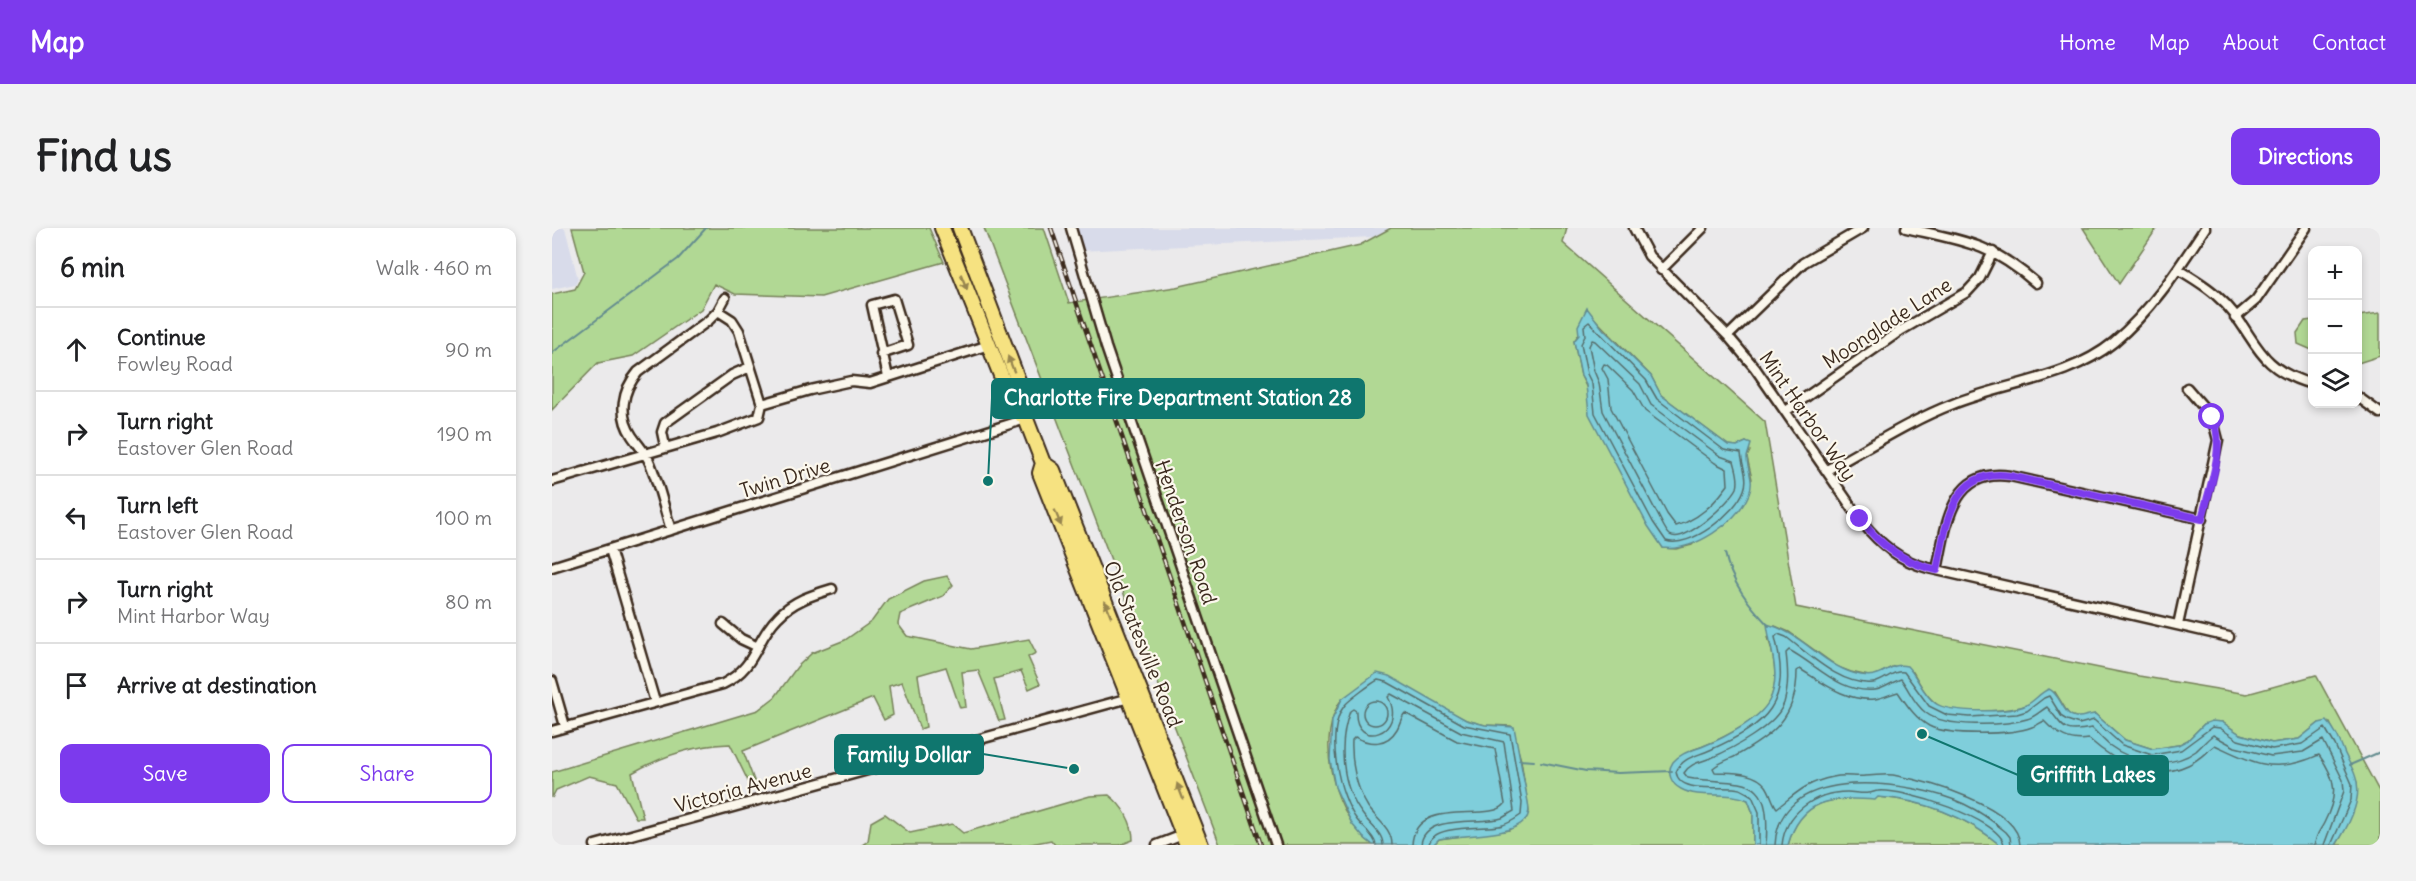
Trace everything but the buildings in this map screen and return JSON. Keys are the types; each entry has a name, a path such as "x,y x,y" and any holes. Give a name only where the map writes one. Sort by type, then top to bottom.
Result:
{"main road":[{"name":"Old Statesville Road","path":"942,228 1014,408 1026,419"},
{"name":"Old Statesville Road","path":"960,228 1027,404 1026,419 1043,463 1040,473 1201,845"},
{"name":"Old Statesville Road","path":"1136,696 1185,840"}],"street":[{"name":"Henderson Road","path":"1071,228 1106,347 1276,845"},
{"name":"Mint Harbor Way","path":"1634,228 1644,250 1661,270 1728,336 1755,368 1862,522 1883,545 1904,560 1937,570 2229,637"},
{"path":"1661,270 1703,228"},
{"path":"1728,336 1803,263 1863,228"},
{"path":"1906,228 1962,240 1993,252 2016,266 2036,284"},
{"path":"1827,470 1922,418 1953,404 1993,390 2039,380 2073,366 2113,343 2148,308 2178,269 2205,228"},
{"path":"2235,318 2256,300 2306,228"},
{"name":"Moonglade Lane","path":"1786,411 1900,331 1967,292 1980,278 1993,252"},
{"path":"2178,269 2217,296 2260,354 2277,370 2308,383"},
{"path":"671,530 650,463 625,422 623,404 628,387 638,372 709,320 718,311 724,298"},
{"path":"881,354 908,345 894,299 872,305 881,354 888,377"},
{"path":"552,481 665,446 717,433 759,417 762,404 739,332 732,320 718,311"},
{"path":"762,404 851,381 870,382 989,345"},
{"path":"665,446 662,432 665,423 732,375 750,367"},
{"path":"2178,625 2217,453 2218,434 2209,412 2187,388"},
{"path":"2362,400 2380,413"},
{"name":"Twin Drive","path":"552,567 1026,419"},
{"path":"1937,570 1954,502 1971,483 1990,476 2010,476 2202,519"},
{"path":"610,549 655,702"},
{"path":"552,731 723,684 737,677 753,659 776,618 787,609 815,594 832,589"},
{"path":"723,624 741,639 758,647"},
{"path":"552,681 565,726"},
{"name":"Victoria Avenue","path":"595,845 1136,696"},
{"path":"1157,845 1185,840"}],"shaded area":[{"path":"552,228 565,228 578,279 575,284 552,289"},
{"path":"1071,228 1557,228 1079,251"}],"green space":[{"path":"572,228 929,228 944,262 821,297 735,294 714,284 701,309 633,356 598,363 552,410 552,294 575,289 584,272"},
{"path":"984,228 1044,228 1069,303 1176,287 1360,245 1391,228 1567,228 1563,243 1765,422 1796,607 2139,676 2247,694 2316,675 2380,793 2380,845 2336,845 2351,815 2356,799 2357,783 2330,723 2319,723 2299,739 2272,743 2240,734 2222,722 2204,724 2188,740 2178,745 2153,749 2125,740 2095,714 2079,718 2069,715 2055,692 2021,707 1991,711 1945,708 1930,698 1913,672 1894,666 1873,677 1851,672 1838,667 1789,632 1775,626 1768,637 1774,660 1775,677 1770,700 1746,724 1692,750 1693,793 1737,795 1748,800 1753,813 1753,845 1433,845 1439,839 1509,830 1529,812 1521,760 1511,726 1485,725 1466,720 1437,705 1356,690 1339,703 1332,722 1329,741 1330,761 1333,781 1349,818 1373,845 1220,845","holes":["1592,316 1651,376 1661,395 1728,445 1737,446 1746,442 1750,451 1747,457 1752,479 1692,545 1676,549 1663,548 1581,376 1574,341"]},
{"path":"2083,228 2157,228 2119,284"},
{"path":"2380,313 2380,356 2362,362 2362,354 2362,315"},
{"path":"2305,321 2308,321 2308,348 2298,344 2297,333"},
{"path":"947,576 953,585 943,596 900,614 898,624 907,636 971,649 1029,639 1036,653 1028,657 1040,684 1029,689 1021,671 994,679 1005,720 999,721 978,670 962,672 966,707 960,708 946,667 918,675 926,727 920,729 902,682 889,686 893,715 884,720 873,698 743,751 755,783 750,785 730,744 680,752 632,773 643,818 636,818 617,783 589,776 556,790 552,798 552,772 758,710 775,697 797,667 812,653 845,640 872,621 888,599 924,581"},
{"path":"1109,795 1129,820 1133,833 1133,840 1120,845 1055,845 1051,840 1026,845 862,845 868,841 871,822 885,814 910,833 952,824 963,833 1090,796"},
{"path":"1878,797 1911,802 1943,811 1973,826 2000,845 1788,845 1794,828 1811,808 1834,800"}],"water":[{"path":"1587,308 1603,329 1651,376 1661,395 1728,445 1737,446 1746,442 1751,444 1747,457 1751,480 1749,494 1735,515 1713,533 1700,540 1675,548 1663,548 1648,526 1589,414 1586,385 1581,376 1574,341 1579,335 1578,326"},
{"path":"1767,624 1790,634 1831,662 1853,673 1872,675 1894,666 1907,666 1935,703 1953,709 1980,711 2019,708 2049,689 2057,695 2071,715 2078,717 2095,714 2125,740 2153,749 2178,745 2188,740 2204,724 2212,721 2222,722 2240,734 2272,743 2299,739 2319,723 2327,721 2336,734 2355,775 2358,793 2353,812 2336,845 2000,845 1973,826 1943,811 1911,802 1878,797 1875,800 1846,799 1821,804 1810,809 1801,818 1788,845 1753,845 1753,813 1748,800 1740,797 1697,794 1681,789 1675,784 1670,770 1673,762 1680,756 1714,742 1741,727 1758,714 1769,701 1773,692 1775,673"},
{"path":"1377,673 1389,676 1466,720 1485,725 1514,727 1529,807 1527,818 1518,826 1508,830 1439,839 1433,845 1373,845 1363,837 1352,824 1335,787 1330,760 1332,720 1342,699"}],"waterway":[{"path":"552,353 678,259 706,228"},
{"path":"1725,553 1732,574 1742,592 1769,626"},
{"path":"2350,765 2380,752"},
{"path":"1519,760 1534,761"},
{"path":"1541,762 1586,771 1618,773 1672,771"}],"railway":[{"path":"1051,228 1261,845"}],"place":[{"name":"Charlotte Fire Department Station 28","path":"988,481"},
{"name":"Griffith Lakes","path":"1922,734"},
{"name":"Family Dollar","path":"1074,769"}],"route":[{"path":"1860,519 1875,538 1904,560 1937,570 1954,502 1971,483 1990,476 2010,476 2202,519 2218,447 2218,437 2212,417"}]}
